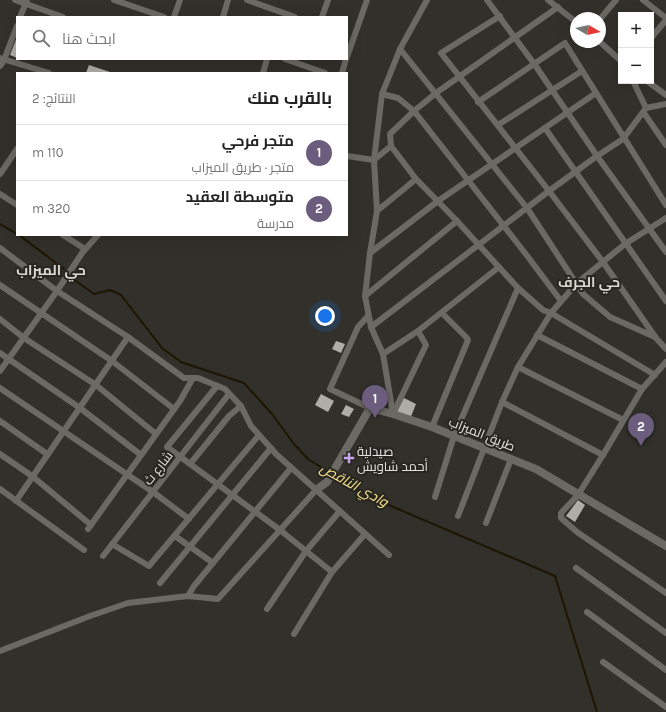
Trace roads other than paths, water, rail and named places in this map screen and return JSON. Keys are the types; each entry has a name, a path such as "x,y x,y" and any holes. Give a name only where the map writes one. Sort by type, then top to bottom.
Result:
{"street":[{"path":"15,0 26,2 61,16"},
{"path":"114,0 161,16"},
{"path":"174,16 180,0"},
{"path":"222,16 228,0"},
{"path":"247,0 292,16"},
{"path":"322,16 328,0"},
{"path":"348,55 367,0"},
{"path":"394,414 383,354 371,327 365,296 377,211 374,160 382,94 400,49 427,0"},
{"path":"488,0 666,252"},
{"path":"549,0 570,17"},
{"path":"606,12 616,0"},
{"path":"643,0 666,19 654,34"},
{"path":"20,16 26,2"},
{"path":"558,7 436,93 414,111 390,134 391,146 416,179 457,221 518,288 543,310 551,313 655,375"},
{"path":"500,16 441,53 603,262 656,338 666,349"},
{"path":"0,66 16,28"},
{"path":"478,102 535,65 565,43 666,205"},
{"path":"606,47 618,58"},
{"path":"400,49 527,208 583,294 610,317 656,338"},
{"path":"2,59 46,72"},
{"path":"262,72 267,60"},
{"path":"288,60 322,72"},
{"path":"305,66 308,60"},
{"path":"342,72 346,60"},
{"path":"498,125 582,70"},
{"path":"634,84 645,111 666,145"},
{"path":"650,84 666,95"},
{"path":"370,253 438,201 596,93"},
{"path":"382,94 398,98 414,111 561,301"},
{"path":"371,327 479,246 549,191 623,138 645,111 666,104"},
{"path":"545,128 666,301"},
{"path":"348,156 374,160 391,146"},
{"path":"0,174 16,150"},
{"path":"377,211 416,179"},
{"path":"0,194 16,203"},
{"path":"458,516 502,402 518,367 551,313 577,283 625,244 666,218"},
{"path":"365,296 457,221"},
{"path":"65,236 85,249"},
{"path":"0,371 85,249 97,236"},
{"path":"0,248 57,291 128,338 184,378 198,378 225,389 241,406 251,426 271,448 291,468 389,555"},
{"path":"383,354 418,332 499,267"},
{"path":"0,285 112,361 174,409"},
{"path":"435,497 454,436 518,288"},
{"path":"432,427 468,340 466,336 442,313"},
{"path":"0,651 128,603 188,596 218,599 316,490 327,482 370,408 330,389 358,328 368,316"},
{"path":"0,319 24,338 96,385 156,434"},
{"path":"394,414 426,345 418,332"},
{"path":"537,335 642,389"},
{"path":"16,501 128,338"},
{"path":"0,353 80,408 141,455"},
{"path":"666,362 642,389 578,495 561,513 560,518 577,532 666,594"},
{"path":"518,367 623,420"},
{"path":"0,454 32,476 89,527 174,409 193,378"},
{"path":"217,386 167,447 280,530 332,572"},
{"path":"0,388 153,492 189,519"},
{"name":"شارع ث","path":"103,556 230,394"},
{"path":"502,402 603,455"},
{"path":"190,464 229,416 241,406"},
{"name":"طريق الميزاب","path":"370,408 394,414 432,427 536,469 666,546"},
{"path":"0,421 48,454"},
{"path":"112,544 149,566 259,435"},
{"path":"160,583 271,448"},
{"path":"486,523 511,459"},
{"path":"188,596 194,586 291,468"},
{"path":"0,489 84,550"},
{"path":"267,610 306,551 340,511"},
{"path":"294,634 332,572 365,534"},
{"path":"175,536 213,563"},
{"path":"576,568 666,633"},
{"path":"587,612 666,670"},
{"path":"603,662 666,708 664,712"}],"waterway":[{"path":"0,224 16,233"},
{"path":"20,236 64,269"},
{"name":"وادي الناقص","path":"73,279 94,294 110,290 121,295 162,348 181,362 244,383 272,414 294,444 308,459 330,473"},
{"name":"وادي الناقص","path":"333,475 346,484 391,506 555,576 597,712"}],"place":[{"name":"متجر فرحي","path":"375,418"},
{"name":"متوسطة العقيد","path":"641,446"},
{"name":"صيدلية أحمد شاويش","path":"349,458"}],"district":[{"name":"حي الميزاب","path":"51,270"},
{"name":"حي الجرف","path":"589,282"}]}
